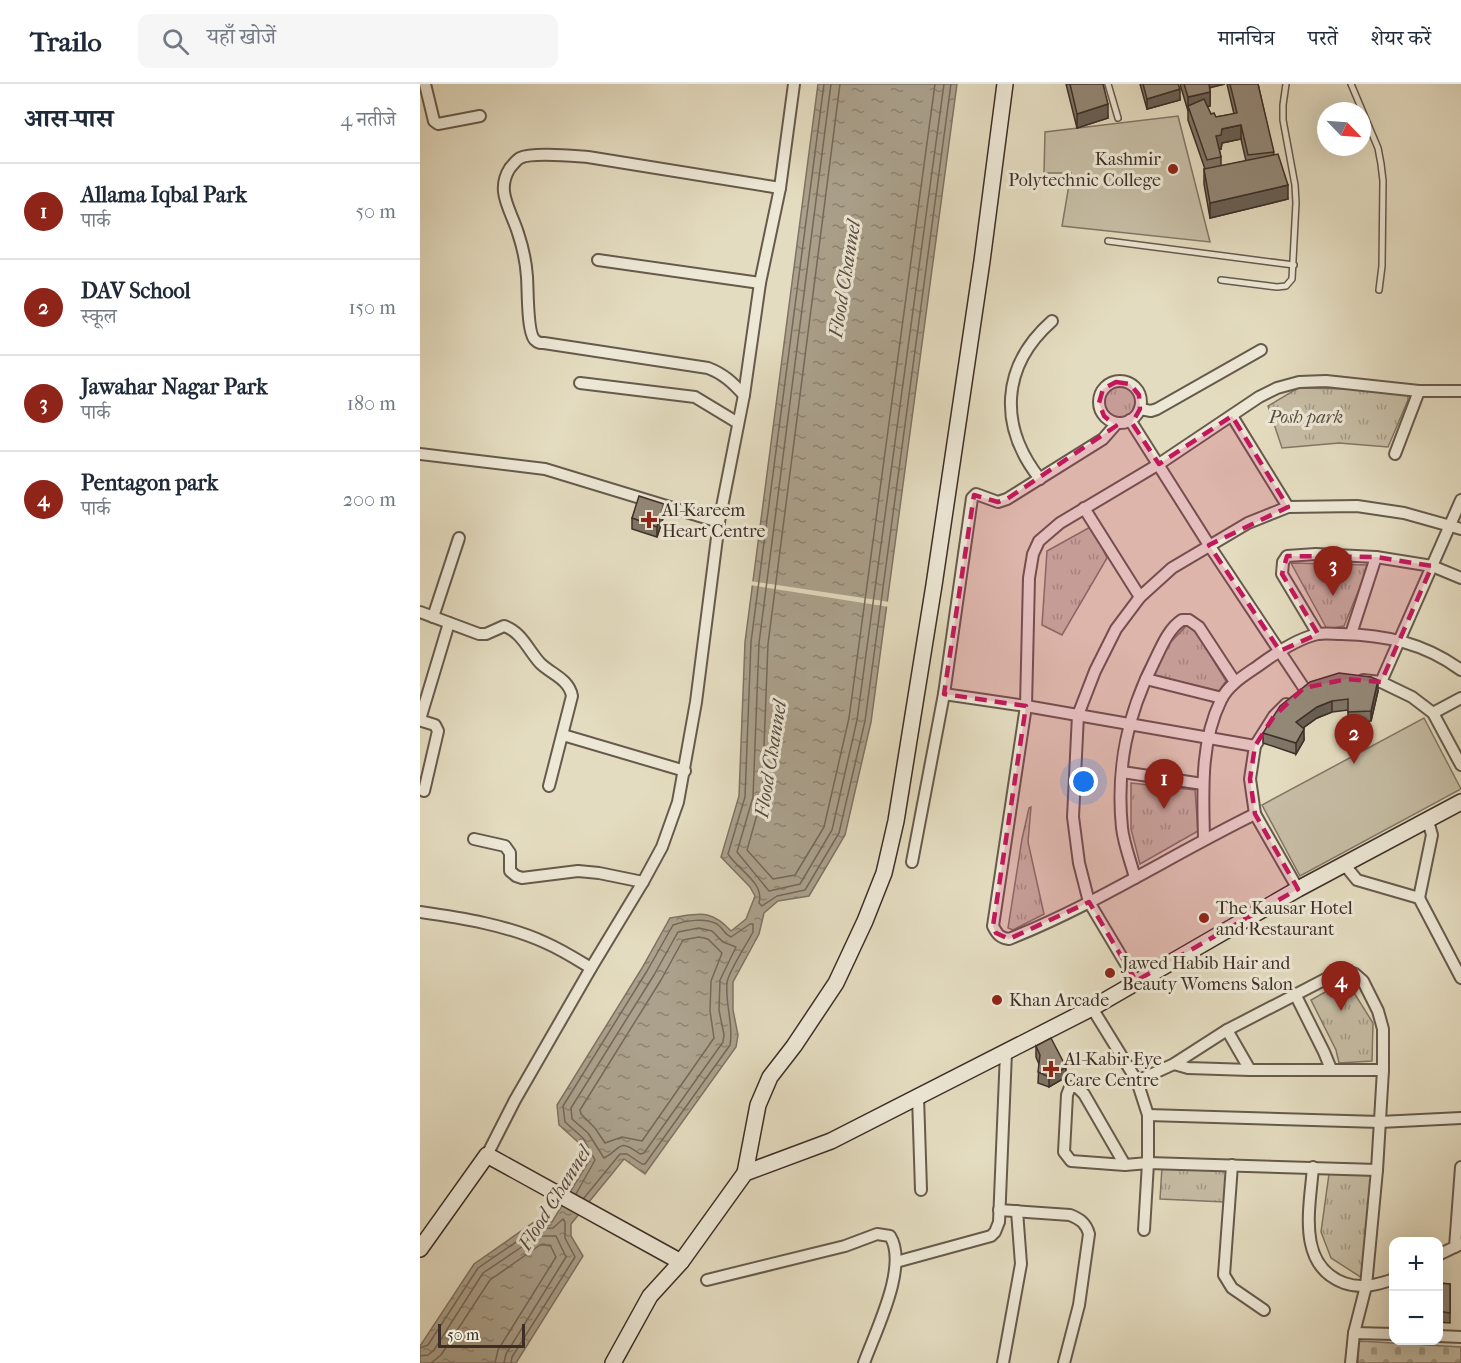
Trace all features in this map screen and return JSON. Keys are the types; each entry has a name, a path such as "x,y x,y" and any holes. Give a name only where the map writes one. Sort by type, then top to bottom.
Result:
{"main road":[{"path":"613,1363 650,1296 681,1262 745,1173 758,1105 770,1077 794,1046 836,983 866,921 884,873 896,821 933,594 982,261 1005,84"},
{"path":"745,1173 831,1141 1092,1008 1298,889 1461,802"},
{"path":"420,1249 487,1155 681,1262"}],"street":[{"path":"425,84 434,121 438,124 480,116"},
{"path":"487,1155 515,1100 591,968 644,882 670,828 685,771 719,522 744,395 760,283 780,188 794,84"},
{"path":"744,395 726,377 708,368 535,340 532,336 529,315 524,253 517,228 507,209 503,186 505,176 519,158 565,155 780,188"},
{"path":"598,260 760,283"},
{"path":"1040,479 1028,464 1017,441 1011,403 1014,378 1025,352 1037,335 1052,321"},
{"path":"1140,409 1151,411 1157,409 1261,350"},
{"path":"1255,814 1089,902 1009,939 1000,936 993,926 1026,705 1029,578 1033,554 1039,540 1060,523 1159,464 1276,388 1299,382 1326,381 1419,391 1461,391"},
{"path":"912,862 944,694 972,498 976,494 994,501 1002,501 1103,440 1116,423 1130,420 1140,409 1139,395 1130,384 1123,382 1109,385 1100,396 1100,410 1104,416 1116,423"},
{"path":"580,383 695,397 738,423"},
{"path":"1395,454 1419,391"},
{"path":"1232,416 1288,507"},
{"path":"1130,420 1209,545 1280,651 1309,687 1274,716 1255,746 1250,779 1255,814 1298,889"},
{"path":"420,454 544,469 719,522"},
{"path":"1381,682 1461,500"},
{"path":"1136,981 1089,902 1079,863 1073,817 1078,715 1095,671 1116,629 1140,597 1172,568 1248,524 1288,507 1357,506 1404,513 1450,524 1461,529"},
{"path":"1084,508 1140,597"},
{"path":"432,616 459,538"},
{"path":"1318,634 1282,574 1285,558 1293,555 1376,557 1432,566 1461,578"},
{"path":"1351,634 1376,557"},
{"path":"420,612 479,634 486,634 504,626 518,633 538,660 561,678 571,691 563,735 549,786"},
{"path":"1135,878 1122,830 1120,786 1128,724 1146,679 1171,630 1182,620 1194,622 1235,682"},
{"path":"424,791 438,731 435,725 422,721 421,716 449,623"},
{"path":"1204,839 1203,784 1207,738 1222,698 1235,682 1280,651 1318,634 1351,634 1398,639 1425,649 1461,670"},
{"path":"1146,679 1222,698"},
{"path":"1347,679 1381,682 1412,697 1433,713 1461,765"},
{"path":"944,694 1026,705 1255,746"},
{"path":"1433,713 1461,698"},
{"path":"563,735 685,771"},
{"path":"1122,772 1203,784"},
{"path":"1428,821 1432,835 1419,898 1461,978"},
{"path":"474,839 505,846 510,853 510,870 522,878 578,871 644,882"},
{"path":"1344,864 1357,880 1419,898"},
{"path":"420,912 513,931 546,942 591,968"},
{"path":"1137,1081 1174,1064 1227,1030 1343,970 1359,976 1378,1011 1383,1029 1383,1070 1377,1170 1366,1286 1354,1333 1351,1363"},
{"path":"1295,994 1331,1069"},
{"path":"1092,1008 1137,1081 1148,1115 1144,1230"},
{"path":"1227,1030 1250,1070"},
{"path":"896,1262 991,1236 997,1228 1006,1052"},
{"path":"1174,1064 1188,1068 1250,1070 1383,1070"},
{"path":"1125,1165 1081,1089 1075,1086 1070,1087 1067,1095 1064,1152 1067,1158 1078,1162 1125,1165 1148,1163 1377,1170"},
{"path":"918,1096 921,1190"},
{"path":"1148,1115 1380,1122 1461,1118"},
{"path":"1232,1165 1224,1275 1232,1288 1264,1310"},
{"path":"1313,1167 1308,1232 1315,1258 1322,1269 1340,1281 1353,1286 1366,1286 1389,1280"},
{"path":"1443,1253 1458,1246 1461,1167"},
{"path":"999,1210 1070,1215 1088,1227 1079,1305 1064,1363"},
{"path":"1003,1363 1021,1264 1017,1211"},
{"path":"707,1280 845,1246 877,1234 886,1235 891,1238 896,1262 893,1284 864,1363"},
{"path":"1354,1333 1389,1334"},
{"path":"1443,1336 1461,1337"}],"lane":[{"path":"1108,84 1118,118"},
{"path":"1221,280 1282,287 1292,279 1296,203 1283,120 1286,84"},
{"path":"1350,84 1378,147 1381,164 1383,181 1382,266 1379,290"},
{"path":"1108,241 1294,265"}],"highlighted area":[{"path":"1116,382 1130,384 1139,395 1140,409 1132,423 1159,464 1232,416 1288,507 1209,545 1280,651 1318,634 1282,574 1287,556 1376,557 1432,566 1381,682 1347,679 1304,688 1274,716 1255,746 1250,779 1255,814 1298,889 1136,981 1089,902 1009,939 996,933 993,926 1026,706 944,694 974,495 998,502 1007,499 1116,426 1104,416 1099,403 1103,389"}],"green space":[{"path":"1178,116 1210,242 1062,226 1071,173 1044,173 1045,132"},
{"path":"1121,385 1133,390 1138,402 1133,414 1121,419 1109,414 1104,402 1109,390"},
{"name":"Posh park","path":"1298,388 1349,389 1408,395 1408,400 1388,447 1339,443 1282,448 1268,406"},
{"path":"1092,526 1107,558 1062,635 1042,625 1047,551"},
{"path":"1291,563 1369,565 1344,626 1327,629"},
{"path":"1190,622 1226,681 1219,691 1153,675 1169,644"},
{"path":"1424,718 1461,789 1300,876 1262,805"},
{"path":"1131,783 1195,790 1198,831 1140,864 1131,829"},
{"path":"1031,807 1028,842 1044,914 1013,930 1008,928 1022,839"},
{"path":"1346,980 1373,1023 1372,1061 1339,1063 1336,1050 1311,1000"},
{"path":"1162,1167 1229,1168 1225,1202 1160,1199"},
{"path":"1329,1174 1371,1175 1362,1278 1331,1258 1321,1232"},
{"path":"1359,1341 1389,1343 1389,1345 1461,1347 1461,1363 1358,1363"}],"water":[{"name":"Flood Channel","path":"818,84 957,84 871,722 845,835 809,896 778,901 764,913 759,934 733,982 733,1010 738,1035 736,1047 645,1174 624,1159 571,1224 571,1236 583,1256 516,1363 420,1363 420,1346 474,1264 534,1222 552,1222 589,1161 578,1142 559,1125 557,1105 642,968 670,918 703,914 717,919 731,931 746,919 755,896 750,887 721,857 739,796 745,642"}],"pier":[{"path":"750,581 890,602 889,607 750,585"}],"building":[{"path":"1070,84 1103,84 1108,104 1077,114"},
{"path":"1143,84 1178,84 1180,89 1147,99"},
{"path":"1184,84 1209,84 1210,92 1188,97"},
{"path":"1230,84 1258,84 1274,152 1248,155 1241,125 1222,129 1221,135 1216,136 1221,157 1207,160 1188,106 1204,99 1211,114 1214,113 1216,117 1237,113"},
{"path":"1278,154 1288,185 1210,203 1204,169"},
{"path":"639,496 664,504 657,527 632,518"},
{"path":"1339,673 1378,680 1371,711 1348,712 1348,699 1332,701 1317,707 1296,722 1304,729 1296,743 1263,733 1280,706 1310,682"},
{"path":"1051,1038 1066,1067 1049,1077 1038,1072 1040,1055 1036,1046"},
{"path":"1443,1283 1450,1284 1450,1313 1443,1312"}],"place":[{"name":"Kashmir Polytechnic College","path":"1173,169"},
{"name":"Al-Kareem Heart Centre","path":"649,520"},
{"name":"Jawahar Nagar Park","path":"1333,596"},
{"name":"DAV School","path":"1354,764"},
{"name":"Allama Iqbal Park","path":"1164,809"},
{"name":"The Kausar Hotel and Restaurant","path":"1204,918"},
{"name":"Jawed Habib Hair and Beauty Womens Salon","path":"1110,973"},
{"name":"Khan Arcade","path":"997,1000"},
{"name":"Pentagon park","path":"1341,1011"},
{"name":"Al-Kabir Eye Care Centre","path":"1051,1069"}]}
